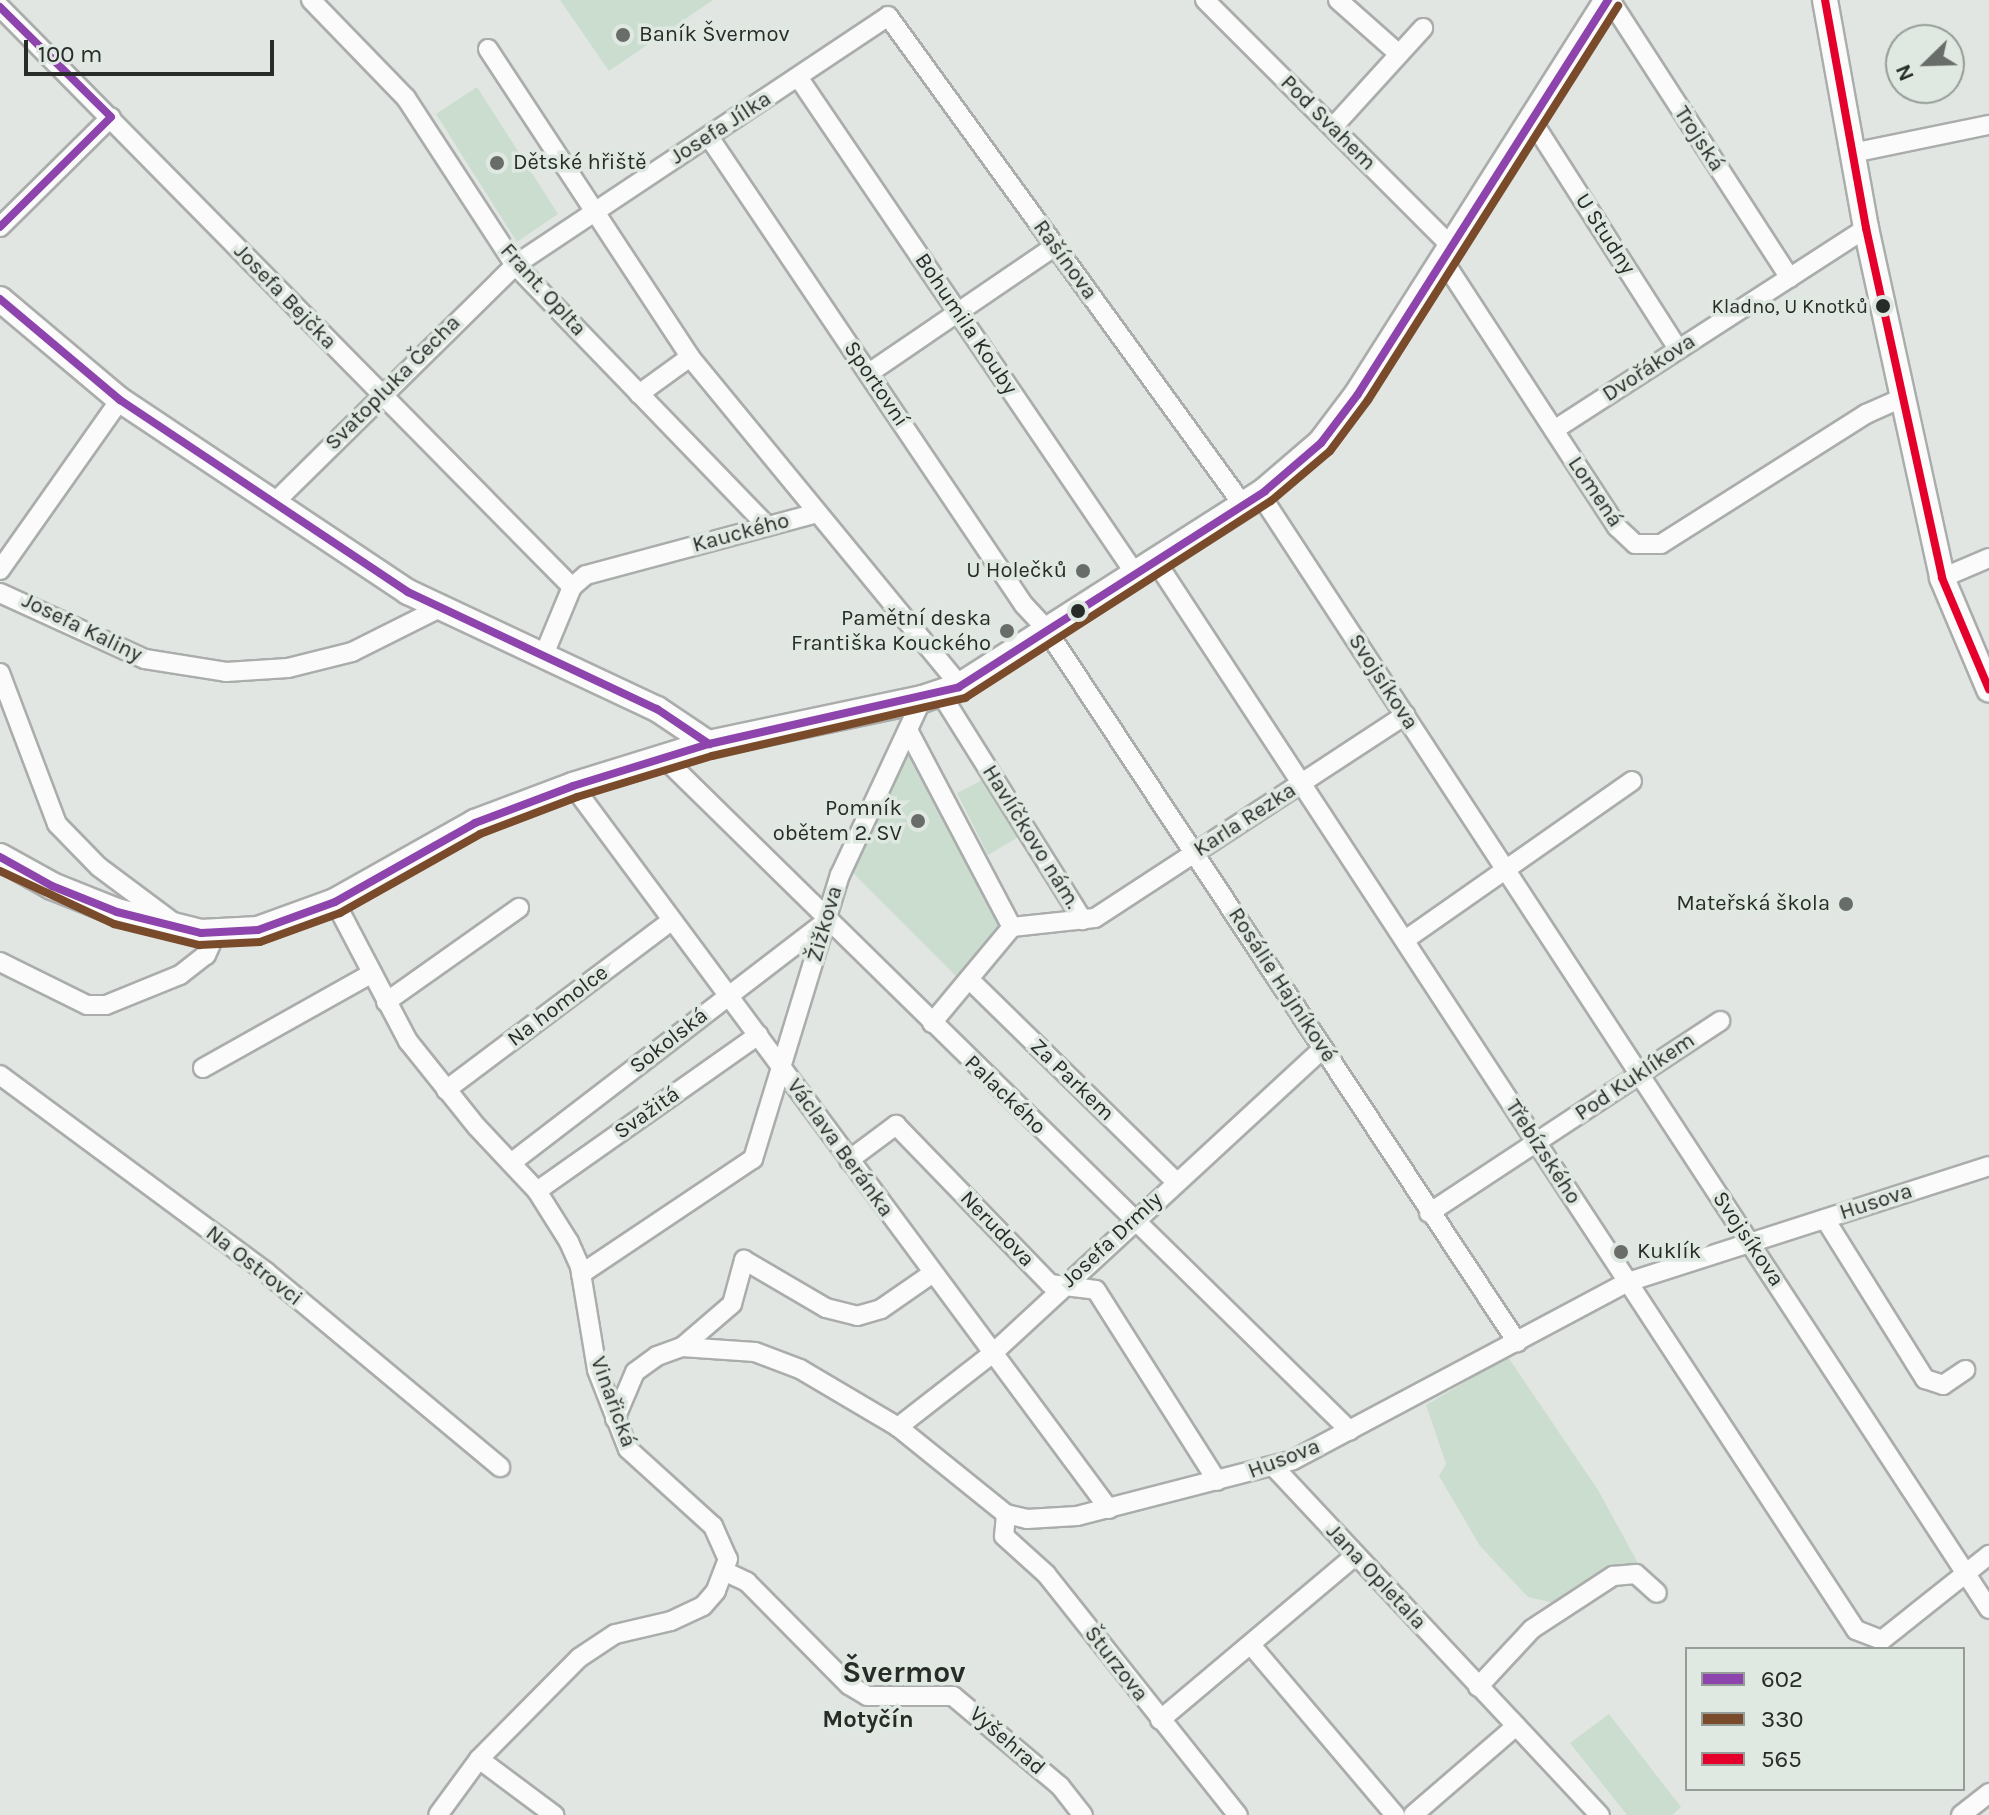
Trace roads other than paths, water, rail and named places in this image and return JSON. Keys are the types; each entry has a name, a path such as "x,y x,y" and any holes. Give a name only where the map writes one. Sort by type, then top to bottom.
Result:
{"main road":[{"path":"0,857 81,900 183,929 216,933 258,930 335,902 475,823 573,786 709,744 941,693 1251,500 1304,460 1336,426 1609,0"}],"street":[{"name":"Frant. Oplta","path":"311,0 406,98 515,265 767,526"},
{"name":"Pod Svahem","path":"1205,0 1333,127 1447,253"},
{"path":"1338,0 1399,54"},
{"name":"Trojská","path":"1609,0 1790,278"},
{"path":"1825,0 1866,228 1942,578 1989,689"},
{"name":"Josefa Bejčka","path":"0,7 111,117 379,395 572,587"},
{"name":"Josefa Jílka","path":"515,265 593,209 709,137 888,16"},
{"name":"Rašínova","path":"888,16 1055,246 1251,500"},
{"path":"1333,127 1423,28"},
{"path":"488,49 690,357 817,513"},
{"name":"Bohumila Kouby","path":"798,77 958,313 1145,566"},
{"path":"0,227 111,117"},
{"name":"U Studny","path":"1531,119 1678,349"},
{"path":"1852,153 1989,125"},
{"name":"Sportovní","path":"709,137 1024,605 1046,629"},
{"name":"Dvořákova","path":"1554,430 1866,228"},
{"path":"869,373 1055,246"},
{"name":"Lomená","path":"1447,253 1554,430 1617,527 1635,544 1649,546 1866,414 1902,398"},
{"name":"Svatopluka Čecha","path":"274,503 379,395 515,265"},
{"path":"0,299 120,400 438,609 657,709 709,744"},
{"path":"639,394 690,357"},
{"path":"0,570 120,400"},
{"name":"Svojsíkova","path":"1251,500 1405,715 1989,1609"},
{"name":"Kauckého","path":"572,587 586,575 817,513 941,693"},
{"path":"1942,578 1989,558"},
{"name":"Třebízského","path":"1145,566 1304,782 1856,1630 1882,1640 1966,1573"},
{"path":"543,657 572,587"},
{"name":"Josefa Kaliny","path":"0,593 145,659 226,672 288,668 352,652 438,609"},
{"name":"Rosálie Hajníkové","path":"1046,629 1517,1342"},
{"path":"0,673 57,824 99,867 183,929"},
{"name":"Žižkova","path":"581,1274 753,1159 852,847 909,732 941,693"},
{"name":"Havlíčkovo nám.","path":"941,693 1083,920 1012,927"},
{"name":"Karla Rezka","path":"1083,920 1196,853 1405,715"},
{"path":"909,732 1012,927 932,1023"},
{"name":"Palackého","path":"663,757 1350,1431"},
{"path":"1405,940 1632,781"},
{"name":"Václava Beránka","path":"573,786 1109,1509"},
{"name":"Vinařická","path":"335,902 386,1002 446,1090 537,1191 569,1242 581,1274 597,1370 615,1419 644,1469 713,1526 724,1543 726,1572"},
{"path":"386,1002 519,908"},
{"name":"Sokolská","path":"511,1163 828,920"},
{"name":"Na homolce","path":"446,1090 671,921"},
{"path":"0,962 87,1005 106,1005 180,975 206,955 216,933"},
{"path":"203,1068 372,973"},
{"name":"Za Parkem","path":"969,979 1175,1181"},
{"name":"Pod Kuklíkem","path":"1429,1213 1720,1021"},
{"name":"Svažitá","path":"537,1191 758,1035"},
{"name":"Josefa Drmly","path":"898,1427 993,1353 1175,1181 1323,1048"},
{"name":"Na Ostrovci","path":"0,1075 266,1272 500,1467"},
{"name":"Nerudova","path":"849,1160 896,1125 1050,1284 1096,1290 1217,1481"},
{"name":"Husova","path":"1006,1514 1053,1520 1274,1467 1350,1431 1628,1282 1989,1166"},
{"path":"1825,1219 1925,1379 1943,1385 1965,1370"},
{"path":"615,1419 635,1372 682,1347 732,1304 744,1260 826,1308 857,1316 881,1309 933,1273"},
{"path":"682,1347 755,1352 800,1369 898,1427 1006,1514"},
{"name":"Jana Opletala","path":"1274,1467 1600,1815"},
{"name":"Šturzova","path":"1006,1514 1004,1536 1046,1574 1238,1815"},
{"path":"1966,1573 1989,1555"},
{"path":"1160,1720 1355,1556"},
{"path":"438,1815 479,1759 587,1651 634,1627 689,1615 716,1591 726,1572"},
{"name":"Vyšehrad","path":"726,1572 747,1582 849,1685 867,1696 953,1696 1060,1786 1083,1815"},
{"path":"1478,1687 1532,1629 1613,1576 1636,1574 1657,1593"},
{"path":"1251,1645 1395,1815"},
{"path":"1413,1815 1516,1726"},
{"path":"479,1759 554,1815"},
{"path":"1961,1815 1989,1793"}],"place":[{"name":"Baník Švermov","path":"623,35"},
{"name":"Dětské hřiště","path":"497,163"},
{"name":"Kladno, U Knotků","path":"1883,306"},
{"name":"U Holečků","path":"1083,571"},
{"name":"Pamětní deska Františka Kouckého","path":"1007,631"},
{"name":"Pomník obětem 2. SV","path":"918,821"},
{"name":"Mateřská škola","path":"1846,904"},
{"name":"Kuklík","path":"1621,1252"}],"district":[{"name":"Švermov","path":"904,1672"},
{"name":"Motyčín","path":"868,1720"}]}
